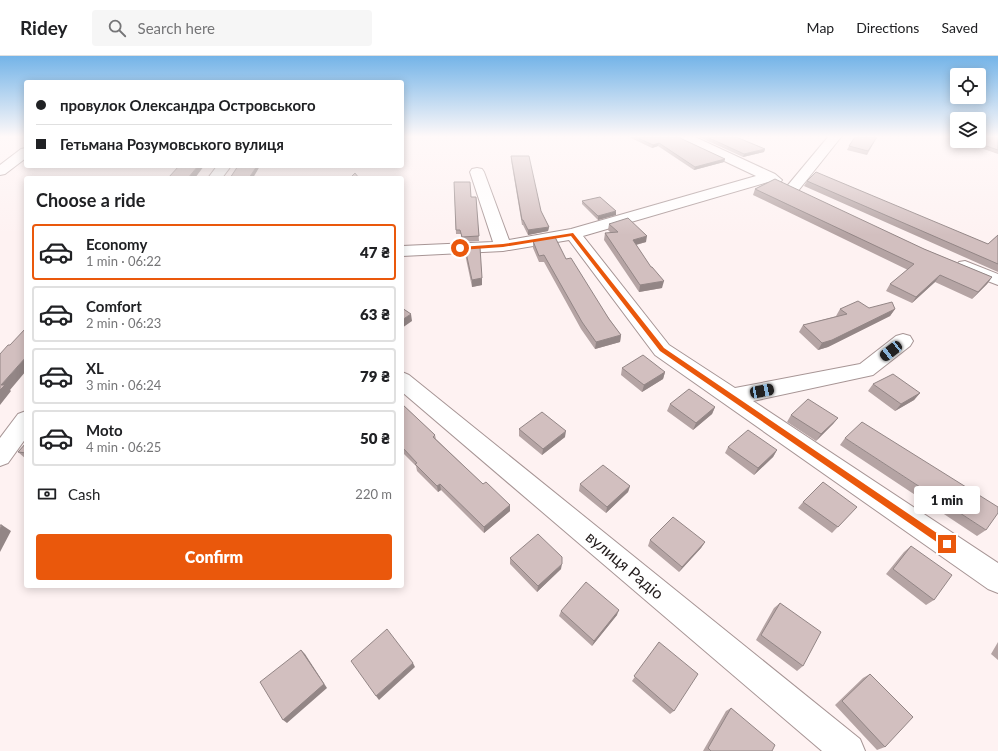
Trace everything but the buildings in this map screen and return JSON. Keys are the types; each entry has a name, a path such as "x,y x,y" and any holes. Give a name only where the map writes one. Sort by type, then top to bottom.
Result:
{"street":[{"path":"752,169 807,195"},
{"path":"793,188 808,169"},
{"path":"477,172 503,246"},
{"path":"404,251 503,246 573,234 770,178"},
{"path":"573,234 662,350 998,579"},
{"path":"955,262 998,280"},
{"path":"732,397 866,370 903,341"},
{"name":"вулиця Радіо","path":"404,382 848,751"},
{"path":"0,456 24,423"}],"route":[{"path":"460,248 503,246 573,234 662,350 947,544"}]}
